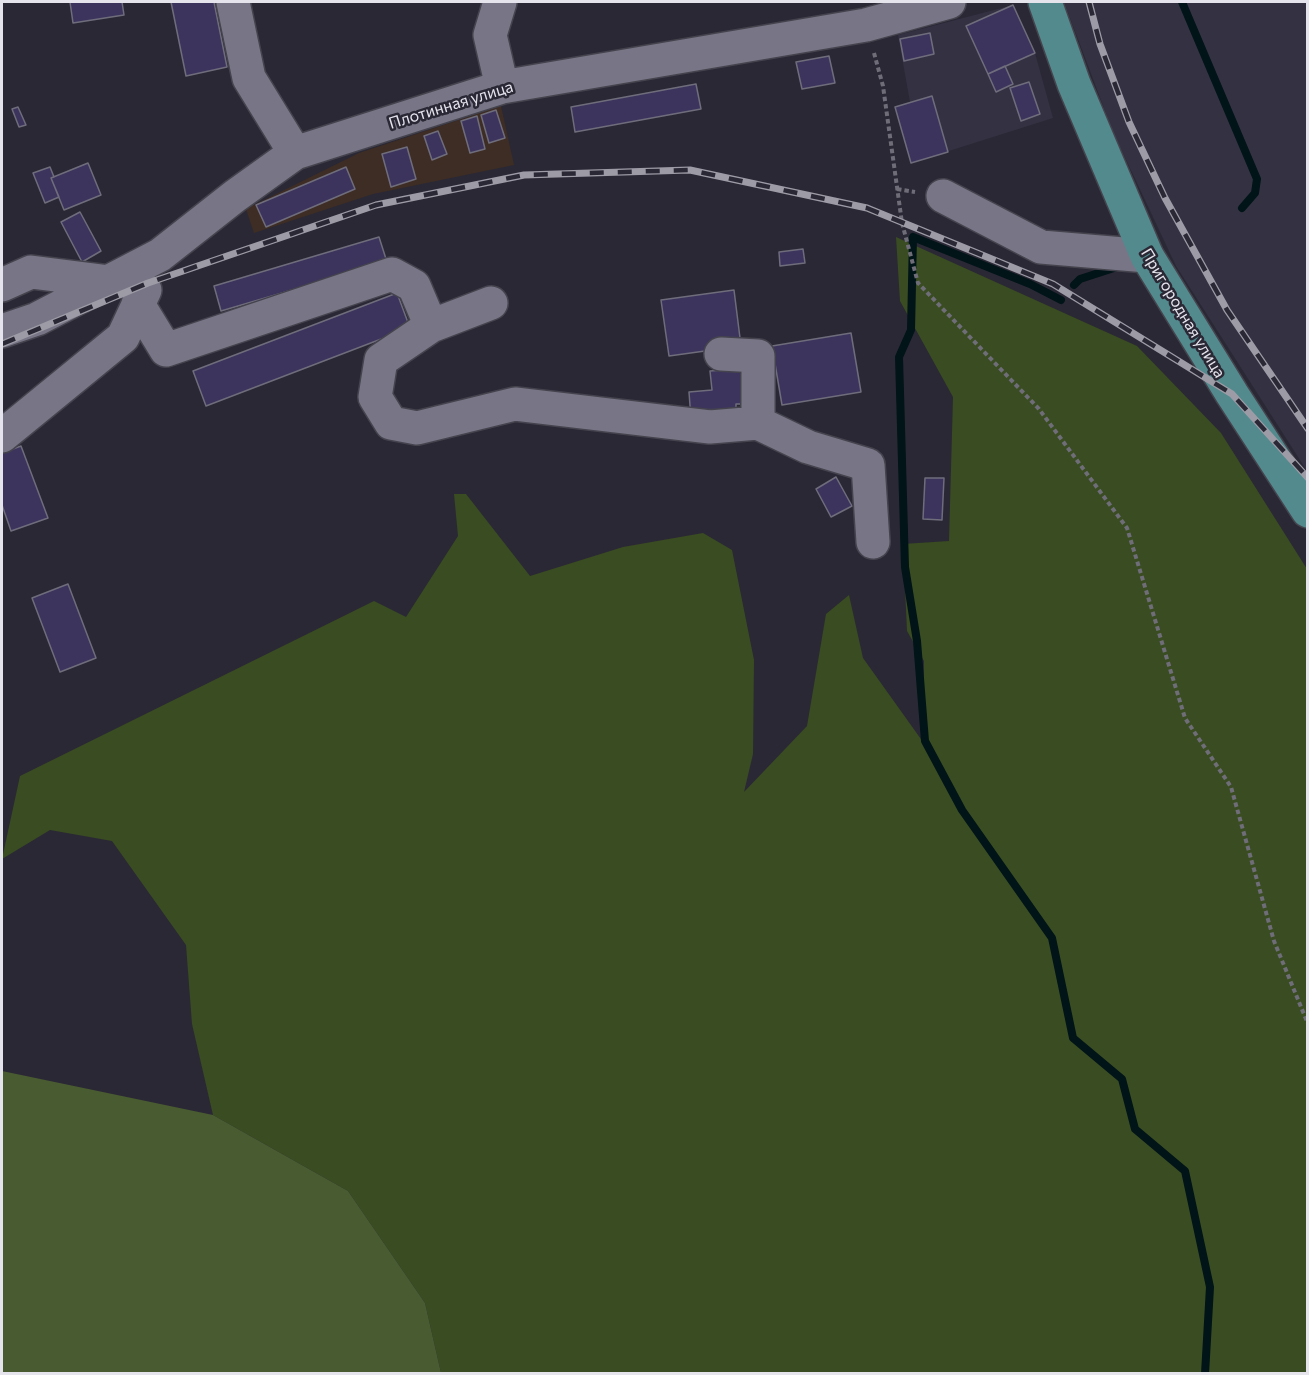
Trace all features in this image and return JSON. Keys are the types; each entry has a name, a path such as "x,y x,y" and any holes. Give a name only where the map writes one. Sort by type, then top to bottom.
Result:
{"main road":[{"name":"Пригородная улица","path":"1045,2 1074,84 1147,256 1232,394 1308,511"}],"street":[{"path":"233,2 249,78 295,153"},
{"path":"500,2 490,35 502,87"},
{"name":"Плотинная улица","path":"2,331 37,319 160,255 235,196 295,153 502,87 864,13 949,2"},
{"path":"943,196 1041,247 1147,256"},
{"path":"2,436 123,337 160,255"},
{"path":"2,285 31,272 110,282"},
{"path":"138,304 166,350 392,274 414,286 431,326"},
{"path":"491,303 431,326 381,360 375,397 391,423 417,428 515,404 710,427 758,423 808,447 868,465 873,542"},
{"path":"720,354 758,356 758,423"}],"path":[{"path":"864,13 883,86 902,223 918,283 1039,409 1127,528 1185,718 1231,787 1274,941 1308,1024"}],"shaded area":[{"path":"1064,2 1307,2 1307,471 1176,266 1113,132"},
{"path":"1013,5 1035,53 1053,118 911,163 895,107 910,102 898,35"},
{"path":"501,106 514,165 373,194 254,233 246,209 359,153"}],"green space":[{"path":"896,237 1137,346 1221,433 1307,569 1307,1373 441,1373 425,1303 348,1191 213,1115 192,1024 186,945 112,841 50,830 2,859 20,776 374,601 406,617 458,536 454,494 466,494 530,576 623,547 703,533 732,550 754,660 753,754 744,792 807,726 826,614 849,595 863,658 923,742 924,661 907,631 903,544 949,541 953,397 900,301"},
{"path":"2,1071 213,1115 348,1191 425,1303 441,1373 2,1373"}],"building":[{"path":"70,2 122,2 124,15 73,23"},
{"path":"171,2 214,2 227,67 186,76"},
{"path":"1013,5 1035,53 988,74 966,26"},
{"path":"930,33 934,54 904,61 900,39"},
{"path":"829,56 835,83 802,89 796,62"},
{"path":"1005,66 1013,84 996,92 988,74"},
{"path":"1029,82 1040,114 1021,121 1010,88"},
{"path":"696,84 701,109 575,132 571,107"},
{"path":"932,96 948,152 911,163 895,107"},
{"path":"18,107 26,125 19,127 12,109"},
{"path":"496,110 505,138 489,143 481,115"},
{"path":"477,116 485,149 470,153 461,121"},
{"path":"438,131 447,154 432,160 424,136"},
{"path":"407,147 416,179 391,187 382,154"},
{"path":"88,163 101,195 64,210 51,178"},
{"path":"50,167 54,177 51,178 59,197 45,203 33,173"},
{"path":"346,167 355,189 266,227 256,205"},
{"path":"80,212 101,251 82,262 61,222"},
{"path":"379,237 387,262 221,311 214,286"},
{"path":"803,249 805,263 780,266 779,252"},
{"path":"734,290 741,346 669,356 661,300"},
{"path":"397,293 410,328 206,406 193,371"},
{"path":"851,333 861,392 782,405 772,346"},
{"path":"747,368 749,404 736,404 736,416 691,419 689,392 712,390 710,371"},
{"path":"21,446 48,518 11,531 2,505 2,453"},
{"path":"836,477 852,506 831,517 816,489"},
{"path":"925,478 944,478 942,520 923,519"},
{"path":"68,584 96,658 60,672 32,598"}],"waterway":[{"path":"1182,2 1257,179 1255,193 1242,208"},
{"path":"1061,300 1030,284 913,237 911,330 899,357 905,567 917,641 925,741 962,810 1052,938 1073,1038 1122,1079 1135,1129 1185,1171 1210,1287 1205,1374"},
{"path":"1074,285 1080,279 1117,267"}],"railway":[{"path":"1089,2 1100,44 1129,122 1165,198 1227,310 1308,429"},
{"path":"2,344 148,283 376,205 524,175 690,170 867,208 1053,284 1232,394 1308,478"}]}
